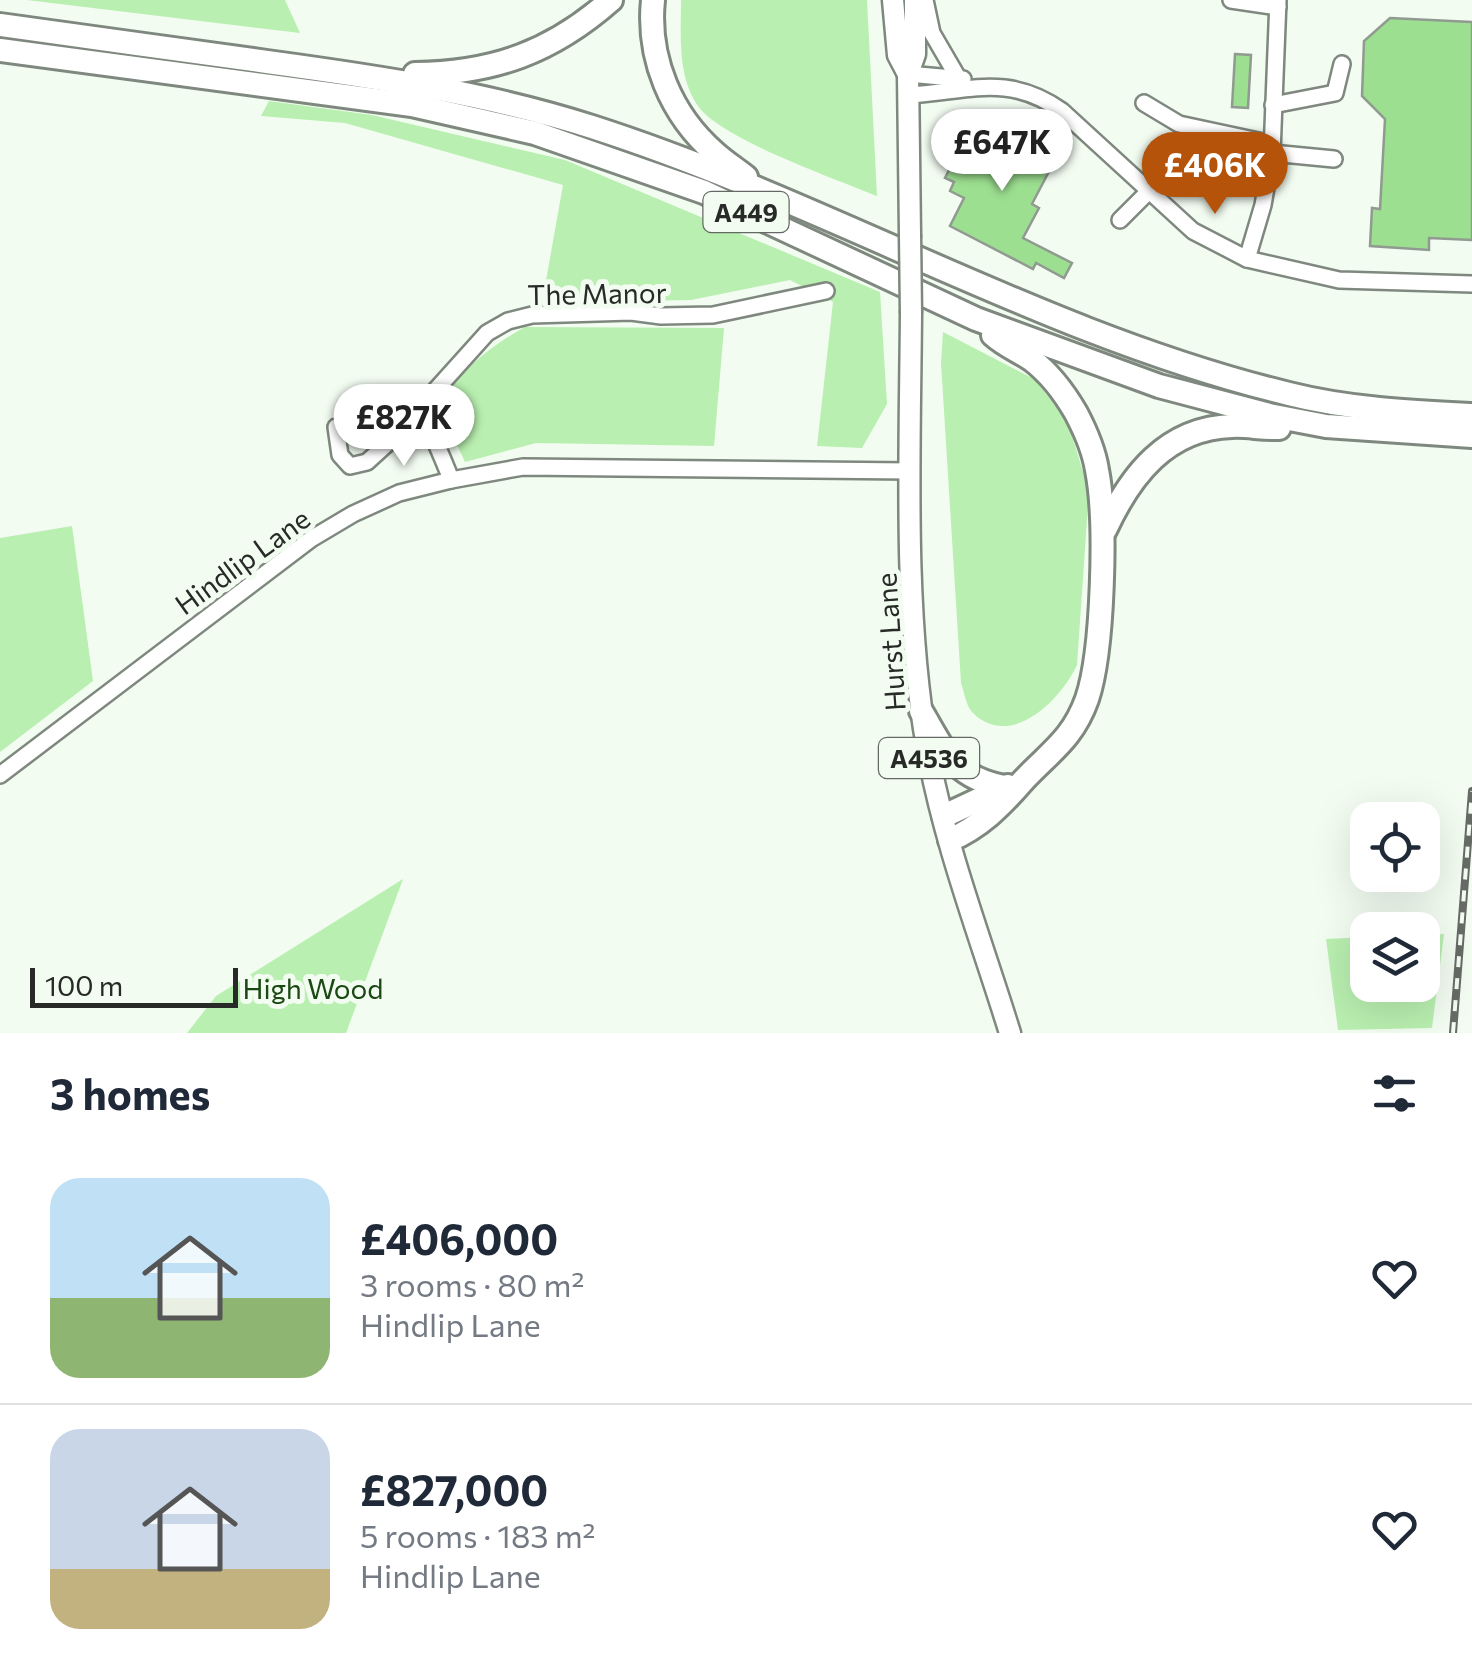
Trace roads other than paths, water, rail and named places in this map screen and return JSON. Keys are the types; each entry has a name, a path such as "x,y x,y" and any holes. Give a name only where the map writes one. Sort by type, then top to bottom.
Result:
{"highway":[{"path":"372,76 465,71 529,54 560,39 611,0"},
{"path":"653,0 654,48 671,98 707,146 765,194"},
{"name":"A449","path":"0,25 372,76 518,105 673,155 1065,322 1198,370 1292,396 1388,411 1472,415"},
{"name":"A449","path":"0,50 412,105 534,133 704,192 976,320 1159,386 1326,426 1472,436"},
{"path":"944,816 1012,785 1066,738 1086,700 1097,644 1102,538 1097,467 1075,412 1049,376 976,320"},
{"path":"1102,538 1122,495 1150,458 1186,436 1234,425 1326,426"},
{"path":"921,711 956,767 978,780 1012,785"},
{"path":"950,840 1012,798 1012,785"}],"main road":[{"name":"A4536","path":"892,0 898,55 908,84"},
{"name":"A4536","path":"908,84 915,54 915,0"},
{"name":"Hurst Lane","path":"908,84 910,472 921,711 950,840 1010,1033"}],"street":[{"path":"925,0 932,33 957,76 975,85 1013,89 1051,103 1194,231 1247,258 1339,280 1472,284"},
{"path":"1231,0 1278,4 1272,149 1263,205 1247,258"},
{"path":"1272,106 1335,93 1342,64"},
{"path":"908,84 957,76"},
{"path":"908,84 955,91 975,85"},
{"path":"1144,104 1180,124 1272,149 1334,158"},
{"path":"1120,220 1150,190"},
{"name":"The Manor","path":"336,427 340,455 350,466 367,462 423,411 424,404 448,375 488,333 508,321 532,315 713,315 826,291"},
{"path":"423,411 440,446 450,480"},
{"name":"Hindlip Lane","path":"0,775 311,539 399,493 522,468 910,472"}],"railway":[{"path":"1453,1033 1472,791"}],"park label":[{"name":"High Wood","path":"313,988"}]}
